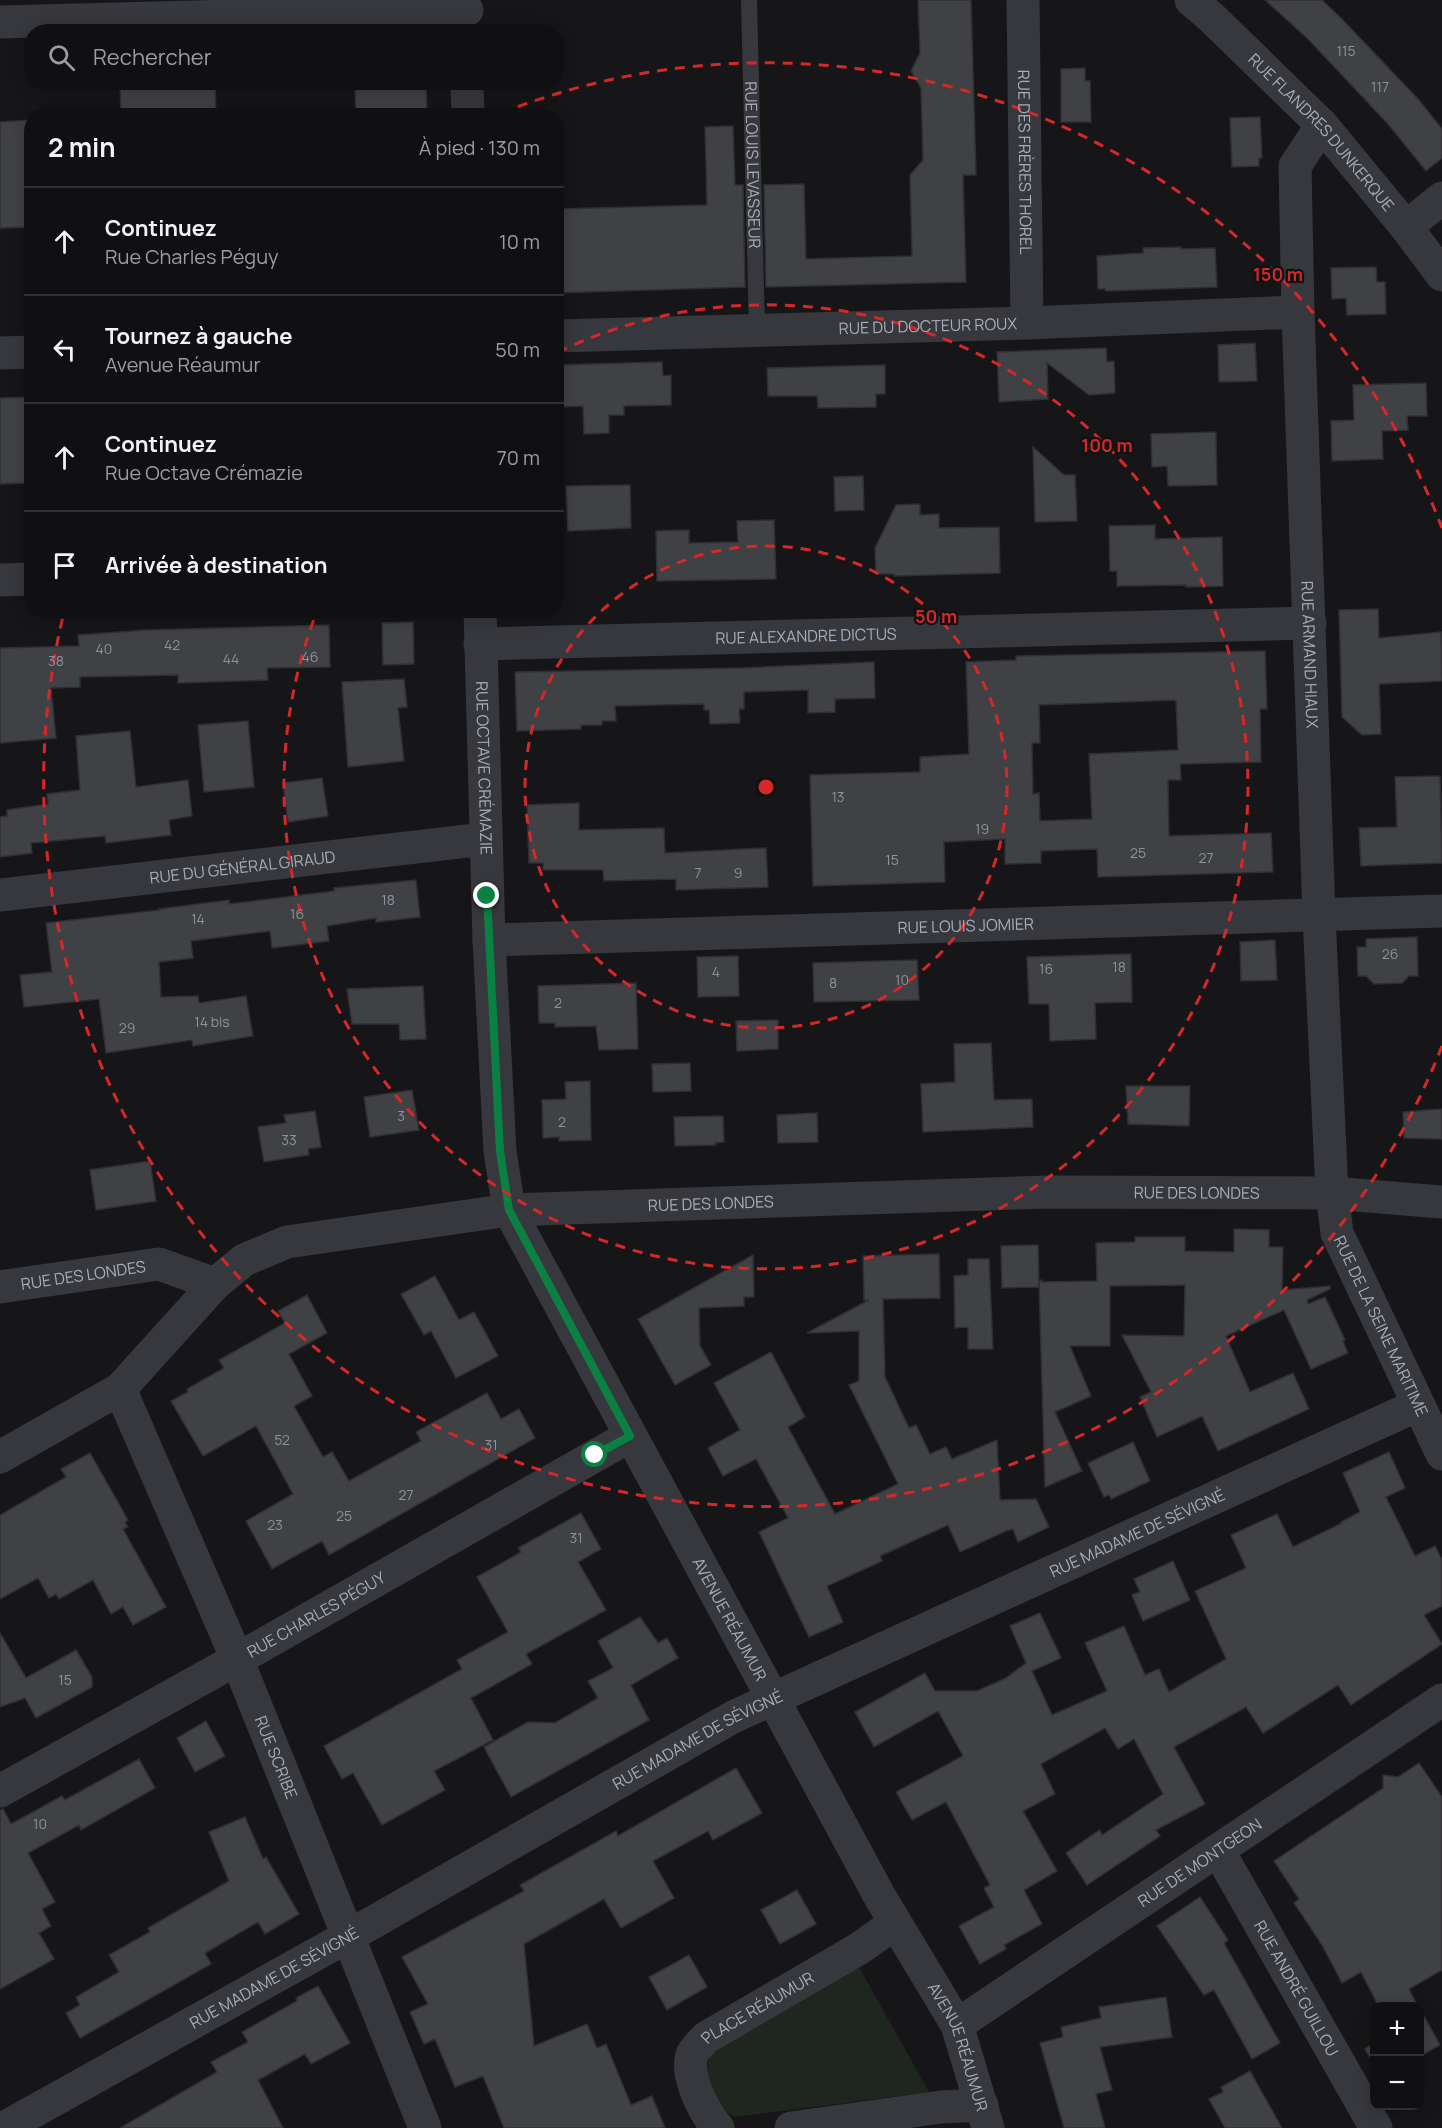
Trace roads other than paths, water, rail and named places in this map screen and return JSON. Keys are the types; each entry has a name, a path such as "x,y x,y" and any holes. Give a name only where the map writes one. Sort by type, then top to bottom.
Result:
{"street":[{"name":"RUE DES FRÈRES THOREL","path":"1023,0 1027,323"},
{"name":"RUE FLANDRES DUNKERQUE","path":"1191,0 1322,125 1406,227 1442,275"},
{"path":"0,22 466,14"},
{"path":"467,90 468,108"},
{"name":"RUE ARMAND HIAUX","path":"1322,125 1295,166 1319,915 1332,1193"},
{"path":"1406,227 1442,198"},
{"name":"RUE DU DOCTEUR ROUX","path":"564,336 1027,323 1298,312"},
{"path":"0,352 24,352"},
{"path":"0,579 24,579"},
{"name":"RUE OCTAVE CRÉMAZIE","path":"480,618 489,940 500,1151 509,1210"},
{"name":"RUE ALEXANDRE DICTUS","path":"480,644 1310,623"},
{"name":"RUE DU GÉNÉRAL GIRAUD","path":"0,895 485,840"},
{"name":"RUE LOUIS JOMIER","path":"489,940 1442,912"},
{"name":"RUE DES LONDES","path":"0,1287 159,1264 214,1284 244,1260 287,1242 509,1210 1048,1192 1332,1193 1442,1202"},
{"name":"RUE DE LA SEINE MARITIME","path":"1332,1193 1337,1233 1442,1454"},
{"name":"AVENUE RÉAUMUR","path":"509,1210 895,1923 957,2025 985,2116"},
{"path":"0,1457 120,1389 214,1284"},
{"name":"RUE SCRIBE","path":"120,1389 237,1659 425,2128"},
{"name":"RUE MADAME DE SÉVIGNÉ","path":"4,2128 733,1717 1418,1406"},
{"name":"RUE CHARLES PÉGUY","path":"0,1791 630,1436"},
{"name":"RUE DE MONTGEON","path":"957,2025 1442,1700"},
{"name":"RUE ANDRÉ GUILLOU","path":"1218,1850 1376,2128"},
{"name":"PLACE RÉAUMUR","path":"718,2128 710,2120 691,2077 692,2054 707,2037 860,1948 895,1923"},
{"path":"791,2128 941,2107 985,2116"}],"lane":[{"name":"RUE LOUIS LEVASSEUR","path":"749,0 757,331"}]}
